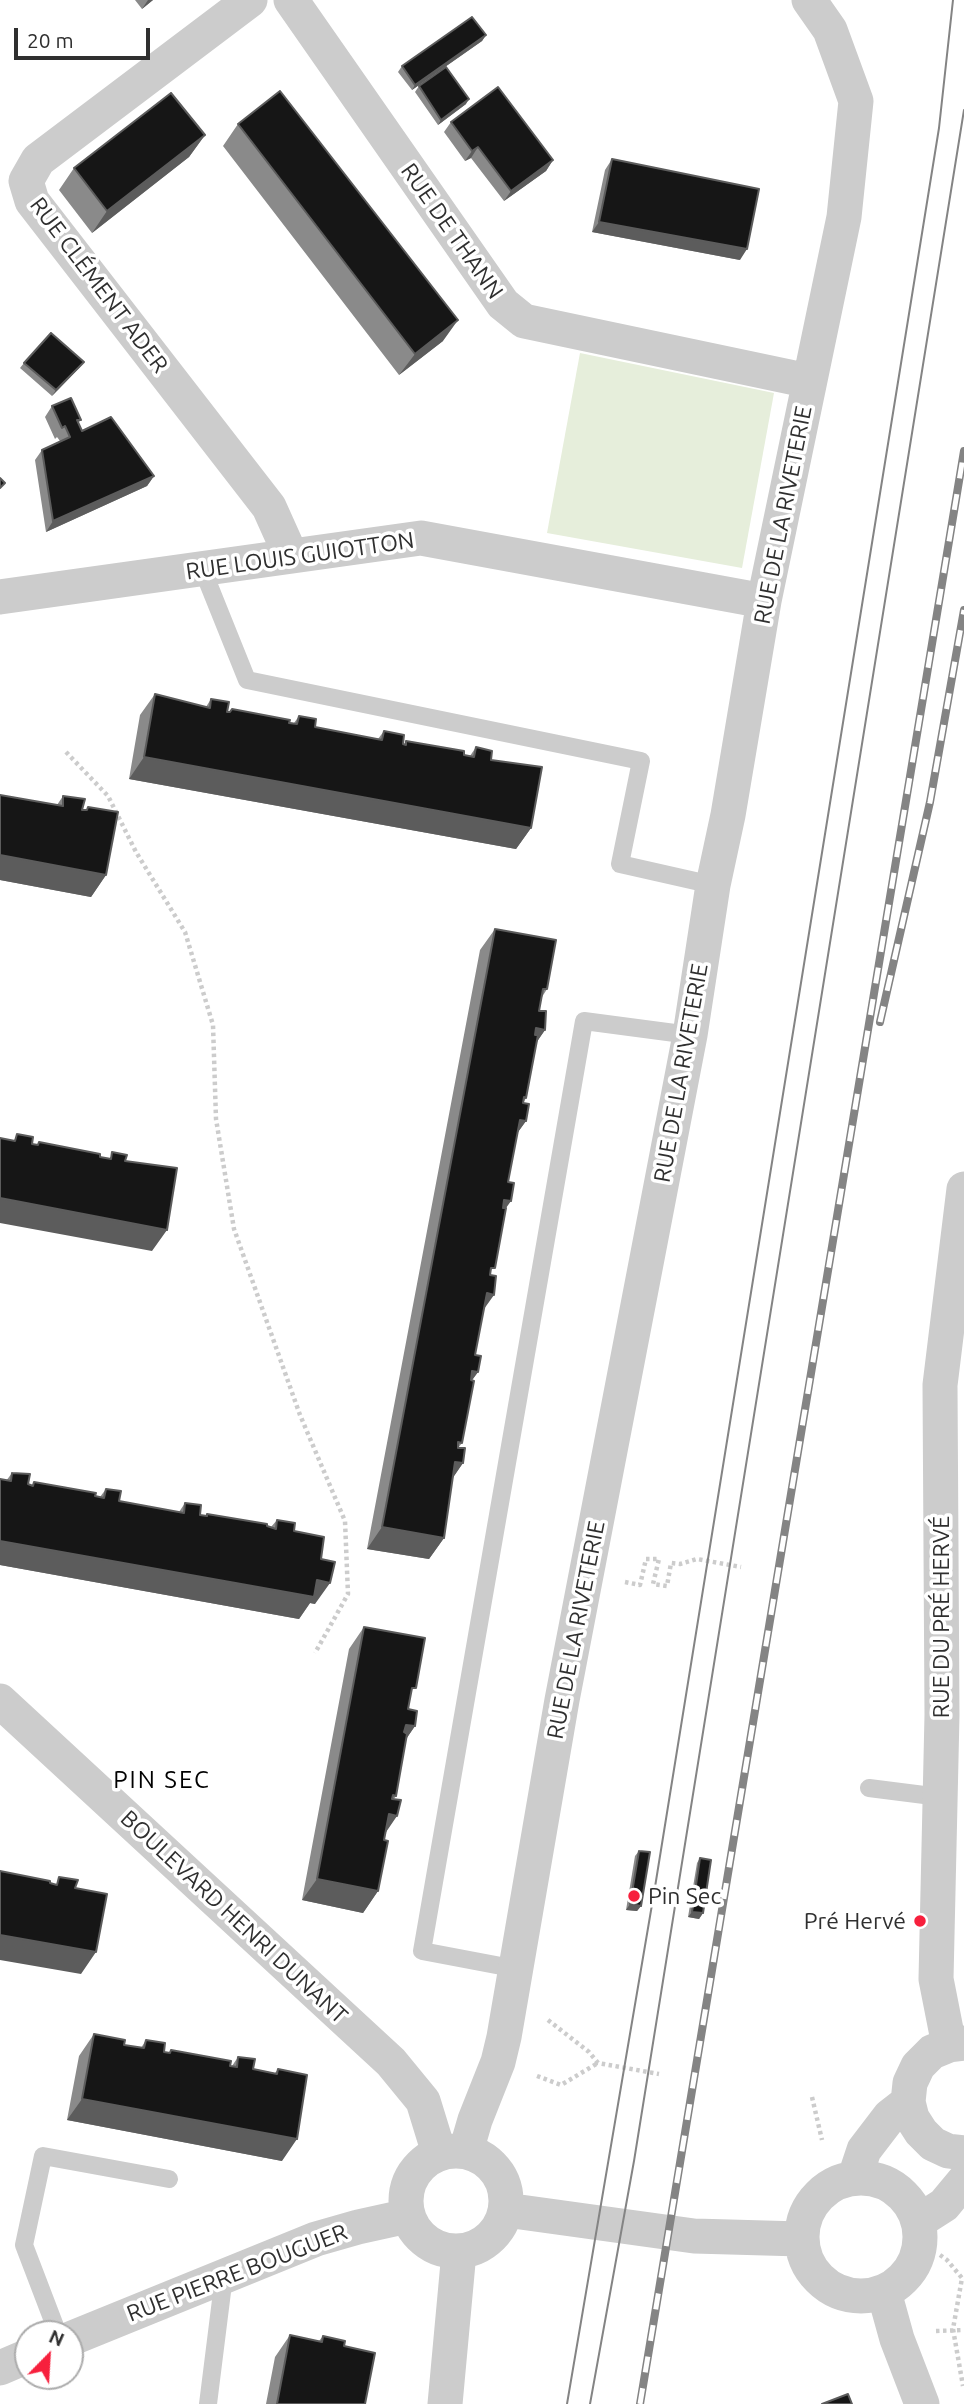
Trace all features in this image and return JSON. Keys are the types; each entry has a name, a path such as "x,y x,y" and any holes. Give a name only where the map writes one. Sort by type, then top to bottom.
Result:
{"street":[{"name":"RUE CLÉMENT ADER","path":"250,0 38,160 26,181 32,201 269,508 291,555"},
{"name":"RUE DE THANN","path":"291,0 503,304 524,321 809,381"},
{"name":"RUE DE LA RIVETERIE","path":"452,2152 475,2120 498,2062 517,1969 562,1700 690,1035 713,886 729,816 764,601 844,217 856,101 830,30 809,0"},
{"name":"RUE LOUIS GUIOTTON","path":"0,597 421,538 764,601"},
{"name":"RUE DU PRÉ HERVÉ","path":"956,2044 936,1979 952,1387 964,1189"},
{"name":"BOULEVARD HENRI DUNANT","path":"0,1701 391,2062 423,2101 452,2152"},
{"path":"956,2044 932,2052 918,2066 910,2083 908,2102 912,2118 920,2132 933,2144 948,2151 964,2153"},
{"path":"855,2177 864,2150 890,2116 908,2102"},
{"path":"452,2152 489,2162 504,2184 506,2210 502,2223 484,2243 459,2252 448,2251 428,2243 412,2227 406,2205 409,2183 420,2165 452,2152"},
{"path":"855,2177 872,2178 895,2188 912,2206 920,2232 917,2259 909,2272 898,2284 884,2292 865,2296 846,2295 828,2287 814,2274 805,2257 801,2239 803,2221 811,2204 822,2191 855,2177"},
{"path":"920,2232 964,2181"},
{"path":"506,2210 694,2236 801,2239"},
{"name":"RUE PIERRE BOUGUER","path":"84,2333 316,2239 408,2216"},
{"path":"445,2404 459,2252"},
{"path":"884,2292 897,2339 922,2404"}],"lane":[{"path":"202,568 247,680 641,761 620,864 713,886"},
{"path":"517,1969 422,1951 584,1021 690,1035"},
{"path":"869,1788 940,1797"},
{"path":"53,2320 24,2245 43,2156 169,2179"},
{"path":"208,2404 224,2276"}],"path":[{"path":"66,752 108,796 136,852 185,932 213,1025 216,1119 234,1229 300,1415 345,1521 348,1594 315,1653"},
{"path":"640,1585 646,1559 659,1559 653,1584 667,1586 671,1563 680,1564 697,1559 741,1567"},
{"path":"540,2013 589,2052 598,2063 659,2074"},
{"path":"529,2073 561,2085 598,2063"},
{"path":"812,2097 825,2150"},
{"path":"920,2232 962,2278 953,2329 964,2394"}],"green space":[{"path":"580,353 774,393 742,568 547,533"}],"building":[{"path":"472,17 486,35 415,85 402,66"},
{"path":"446,67 469,99 441,120 419,86"},
{"path":"498,87 553,160 511,191 478,147 472,151 451,122"},
{"path":"280,91 458,320 415,354 238,124"},
{"path":"171,93 205,135 107,211 74,168"},
{"path":"612,159 759,189 747,249 599,222"},
{"path":"51,333 84,362 56,390 24,363"},
{"path":"71,398 81,420 77,420 82,431 111,417 154,476 53,521 42,450 70,437 65,426 62,428 52,406"},
{"path":"155,694 210,708 211,699 229,702 227,712 232,709 290,720 289,723 297,724 299,716 316,719 315,727 382,740 384,731 404,735 403,744 406,745 406,741 464,751 464,755 474,757 476,747 492,751 491,760 542,767 531,828 144,757"},
{"path":"0,795 63,806 63,796 85,799 82,810 87,810 88,807 118,812 106,875 0,855"},
{"path":"495,929 556,940 547,989 543,989 539,1011 546,1011 545,1030 536,1028 535,1035 538,1035 523,1103 529,1104 526,1121 520,1120 508,1182 514,1183 511,1201 504,1200 503,1208 506,1208 495,1268 491,1268 490,1275 496,1276 494,1295 487,1293 475,1355 481,1356 478,1372 472,1371 471,1380 474,1381 462,1443 458,1442 458,1448 465,1448 463,1463 455,1462 444,1538 382,1527"},
{"path":"17,1134 33,1137 32,1144 38,1145 39,1142 100,1154 100,1157 111,1159 112,1152 127,1155 125,1161 177,1168 167,1230 0,1198 0,1138 15,1141"},
{"path":"12,1473 30,1474 28,1484 33,1486 34,1482 96,1493 95,1496 104,1498 106,1489 121,1491 119,1501 184,1513 185,1503 201,1505 200,1515 267,1524 276,1529 277,1520 295,1523 294,1531 324,1537 321,1559 335,1562 330,1583 317,1580 314,1597 0,1541 0,1479 11,1481"},
{"path":"364,1627 425,1638 416,1688 412,1688 408,1709 417,1711 415,1726 406,1725 404,1732 407,1734 396,1796 393,1795 392,1799 401,1800 397,1816 389,1814 384,1840 388,1841 378,1891 317,1879"},
{"name":"Pin Sec","path":"639,1851 650,1852 641,1906 630,1904"},
{"name":"Pin Sec","path":"700,1858 711,1860 703,1913 692,1912"},
{"path":"0,1871 50,1881 57,1885 59,1877 78,1880 75,1888 107,1894 96,1952 0,1935"},
{"path":"94,2034 125,2040 124,2045 144,2048 146,2040 165,2043 164,2052 170,2053 171,2050 231,2061 230,2066 237,2067 238,2057 255,2059 253,2069 277,2074 278,2069 307,2075 297,2139 82,2099"},
{"path":"290,2335 322,2342 323,2336 345,2341 344,2346 375,2353 365,2404 277,2404"},
{"path":"848,2394 852,2404 822,2404"}],"tram line":[{"path":"567,2404 655,1887 939,128 953,0"},
{"path":"590,2404 634,2161 964,110"}],"railway":[{"path":"640,2404 964,451"},
{"path":"880,1022 930,802 964,610"}],"place":[{"name":"Pin Sec","path":"634,1896"},
{"name":"Pré Hervé","path":"920,1921"}],"district":[{"name":"PIN SEC","path":"162,1780"}]}
